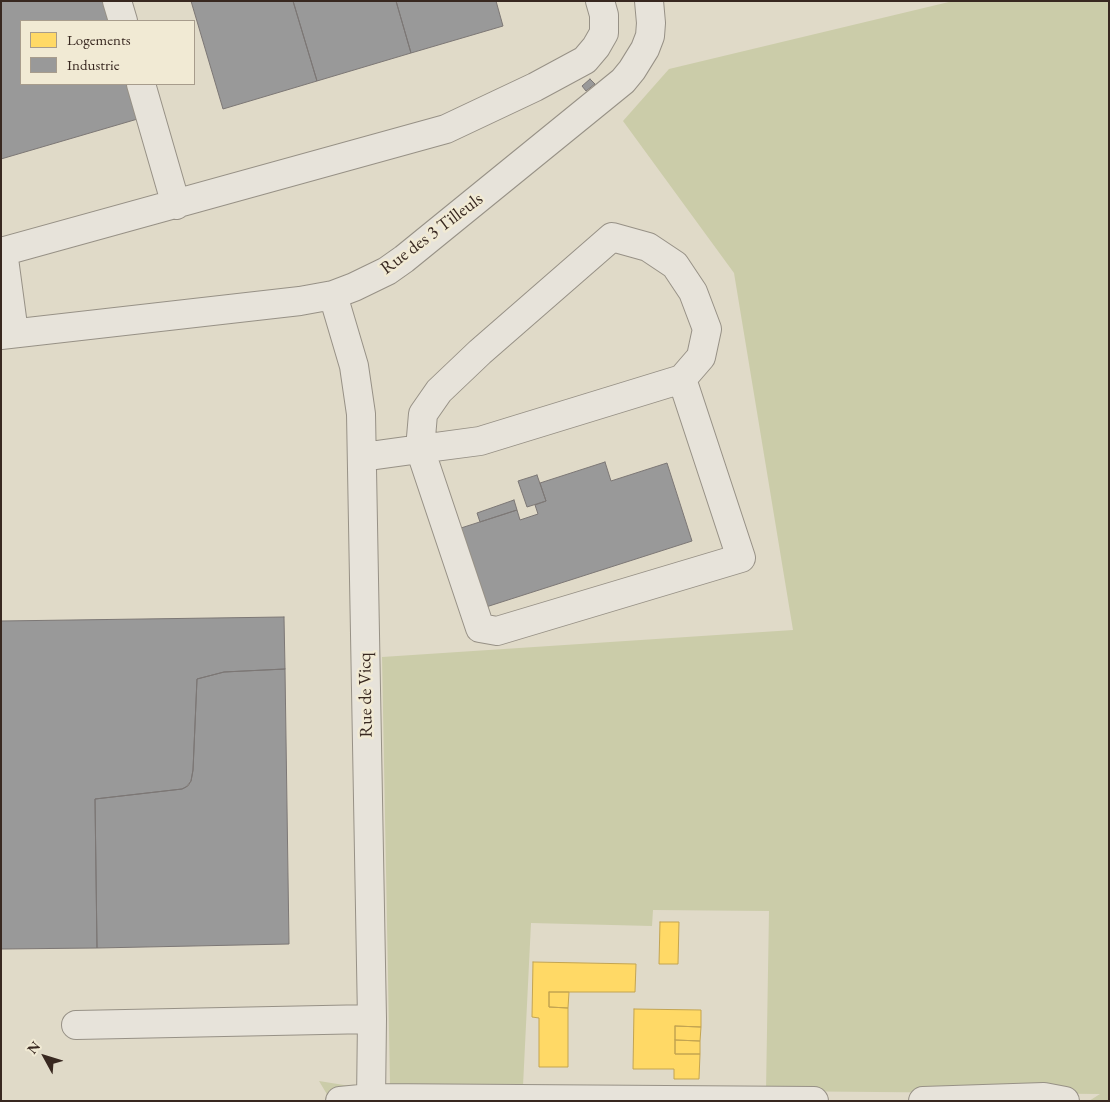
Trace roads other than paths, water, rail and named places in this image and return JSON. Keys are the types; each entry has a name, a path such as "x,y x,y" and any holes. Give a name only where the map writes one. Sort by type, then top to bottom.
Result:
{"street":[{"path":"117,1 123,20"},
{"path":"8,334 2,252 446,129 536,87 585,60 596,47 604,33 604,15 600,1"},
{"name":"Rue des 3 Tilleuls","path":"8,334 281,304 333,295 387,271 618,86 632,70 645,49 650,36 649,1"},
{"path":"141,85 176,205"},
{"path":"362,457 420,449 480,441 682,379 700,357 707,329 693,292 675,265 648,247 612,237 480,352 439,391 422,414 420,449 480,628 496,631 741,558 682,379"},
{"name":"Rue de Vicq","path":"333,295 358,380 361,414 372,1019 371,1099"},
{"path":"76,1025 372,1019"},
{"path":"923,1101 1044,1098 1065,1101"},
{"path":"340,1101 371,1099 814,1101"}]}
